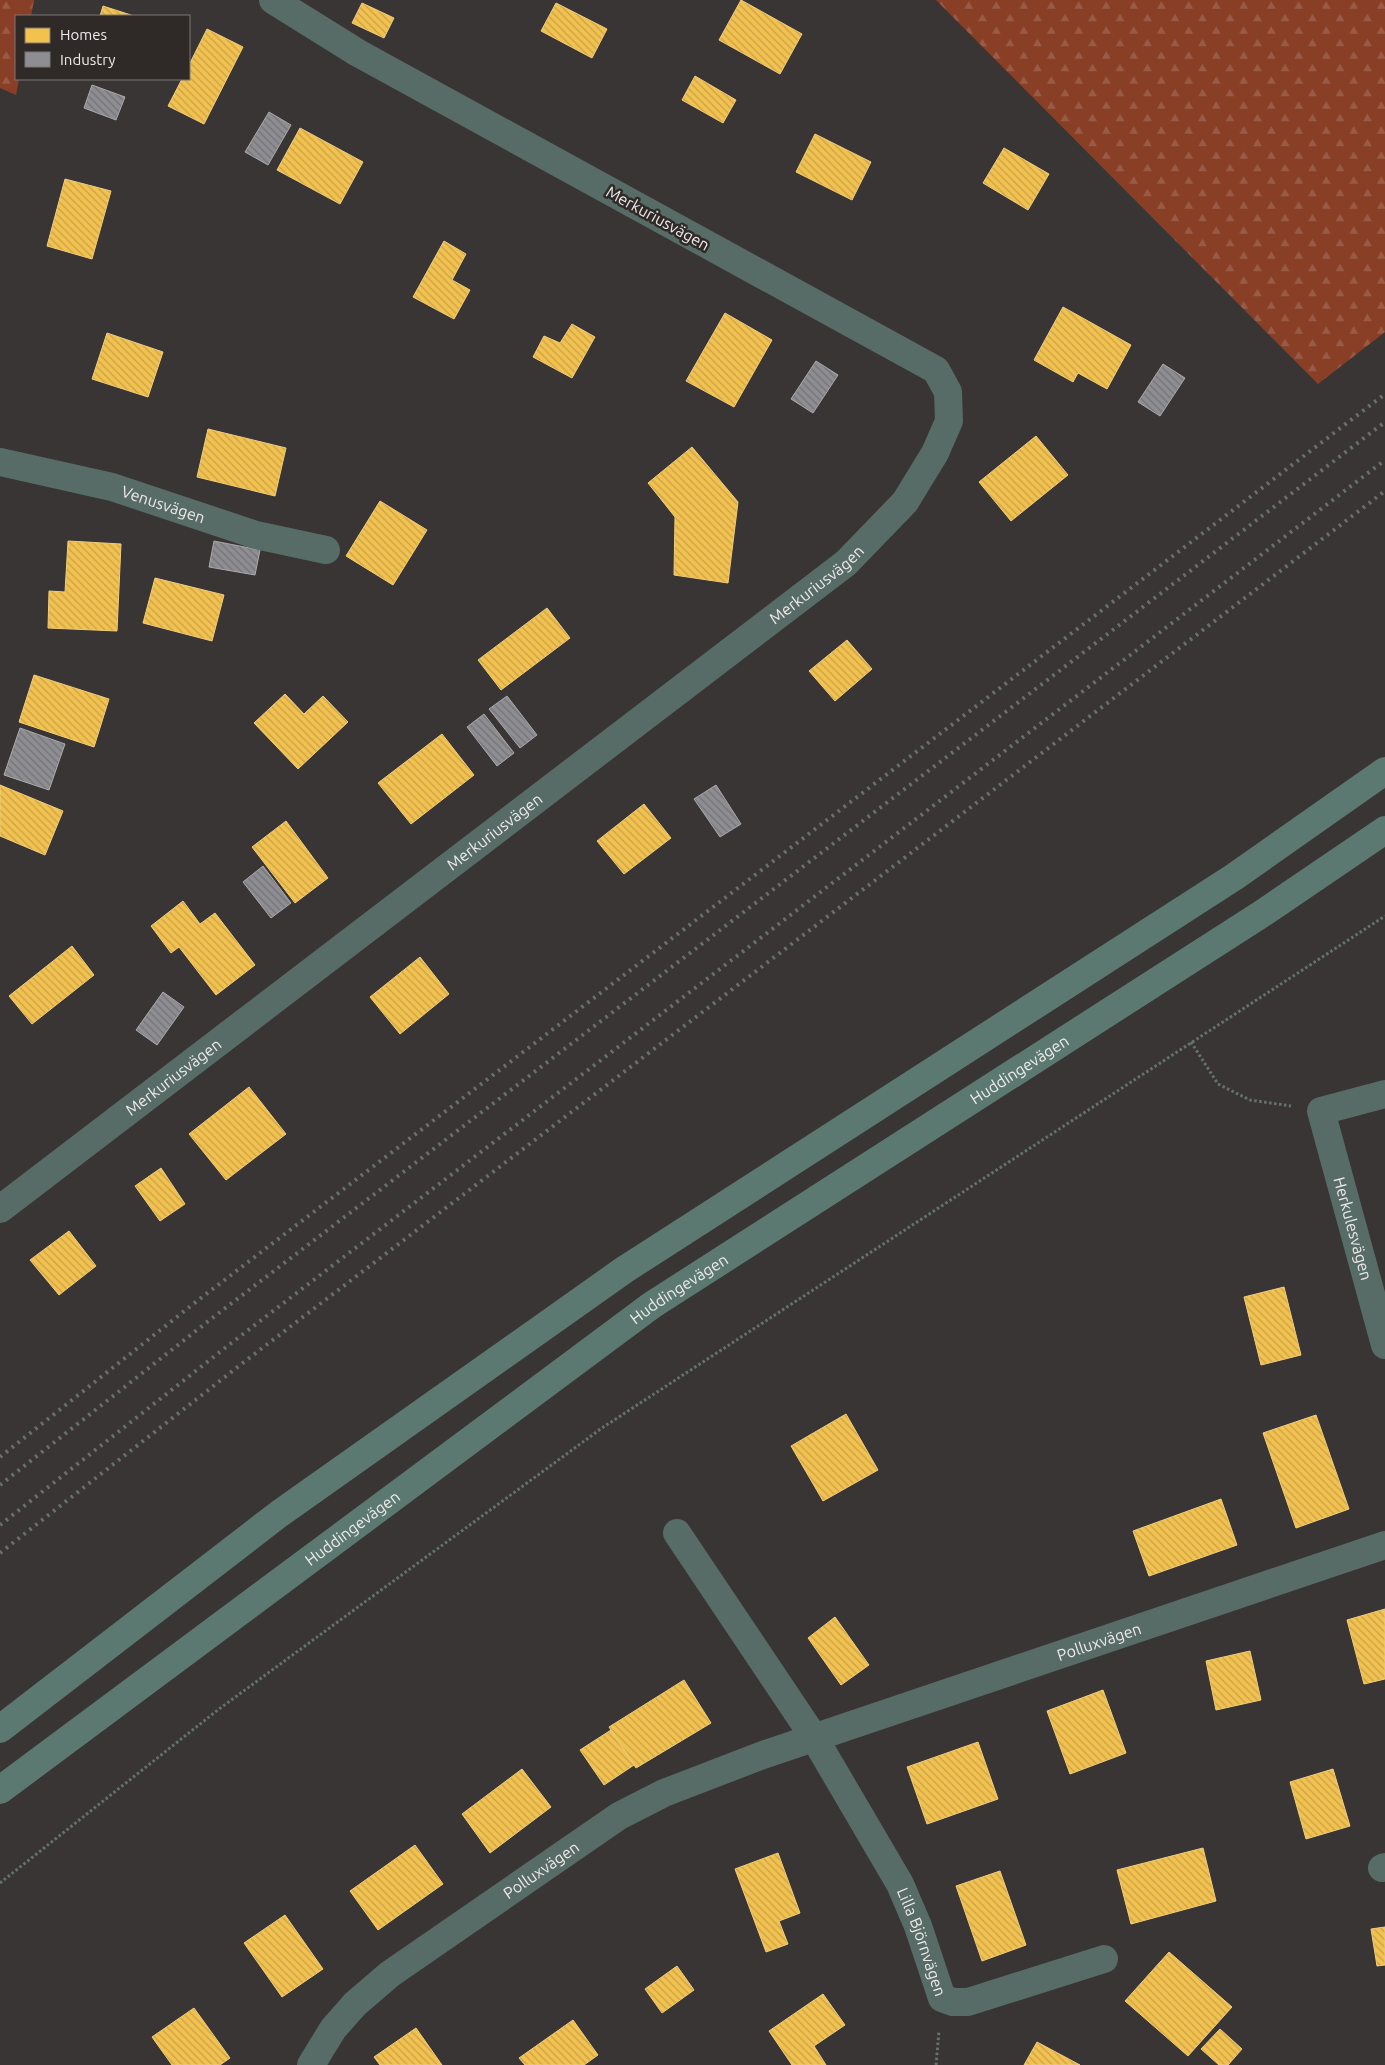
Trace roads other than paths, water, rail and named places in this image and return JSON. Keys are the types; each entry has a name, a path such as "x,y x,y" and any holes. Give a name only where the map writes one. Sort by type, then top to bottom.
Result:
{"main road":[{"path":"0,1729 279,1514 624,1270 1234,877 1385,771"},
{"name":"Huddingevägen","path":"0,1790 652,1305 1260,915 1385,830"}],"street":[{"name":"Merkuriusvägen","path":"0,1209 846,563 905,502 935,453 949,420 948,392 936,370 358,53 273,0"},
{"name":"Venusvägen","path":"0,462 112,487 256,535 326,550"},
{"name":"Herkulesvägen","path":"1385,1094 1321,1111 1385,1345"},
{"path":"677,1533 815,1739"},
{"name":"Polluxvägen","path":"311,2065 333,2029 355,2004 390,1974 618,1816 672,1790 760,1756 1385,1545"},
{"name":"Lilla Björnvägen","path":"815,1739 900,1884 918,1926 942,1998 953,2002 968,2002 1104,1958"}],"railway":[{"path":"0,1457 197,1301 1385,394"},
{"path":"0,1485 211,1319 1385,422"},
{"path":"0,1525 230,1344 1385,460"},
{"path":"0,1553 244,1362 1385,491"}]}
